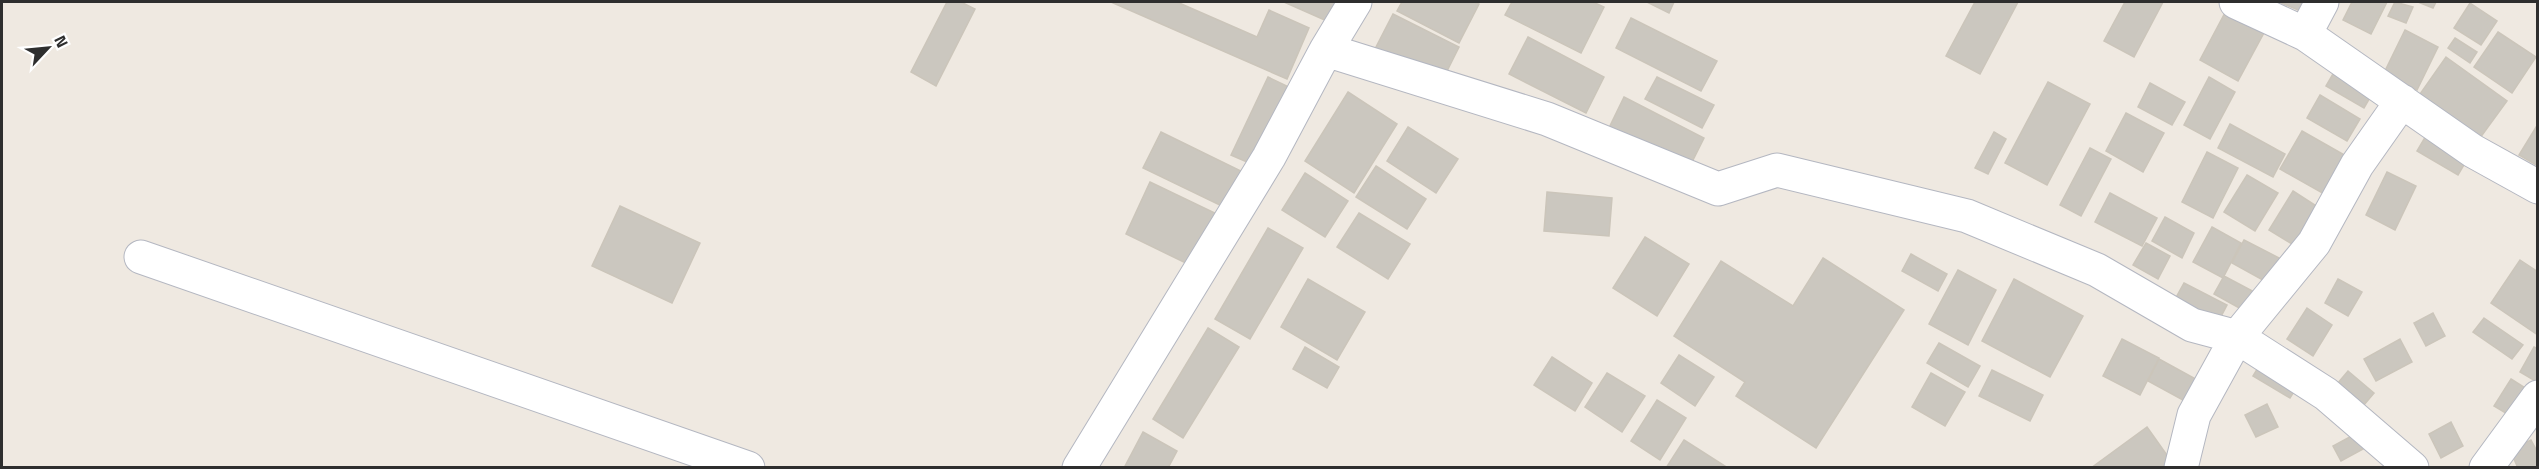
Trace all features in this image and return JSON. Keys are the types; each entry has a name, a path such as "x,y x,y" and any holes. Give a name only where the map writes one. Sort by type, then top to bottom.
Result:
{"street":[{"path":"1079,468 1269,157 1326,50 1355,2"},
{"path":"2236,2 2305,33 2473,151 2538,187"},
{"path":"2305,33 2322,2"},
{"path":"1326,50 1547,119 1718,189 1777,170 1967,216 2097,270 2192,325 2237,337 2326,394 2412,468"},
{"path":"2181,468 2194,415 2237,337 2314,243 2356,165 2402,100"},
{"path":"141,257 748,468"},
{"path":"2486,468 2538,397"}],"building":[{"path":"947,2 961,2 975,9 936,86 911,72"},
{"path":"1111,2 1177,2 1257,37 1269,10 1309,28 1287,79"},
{"path":"1284,2 1347,2 1336,25"},
{"path":"1402,2 1475,2 1479,4 1459,43 1397,11"},
{"path":"1512,2 1593,2 1604,7 1581,53 1505,15"},
{"path":"1647,2 1674,2 1669,13"},
{"path":"1975,2 2018,2 1980,74 1946,56"},
{"path":"2125,2 2163,2 2134,57 2104,41"},
{"path":"2279,2 2307,2 2303,12"},
{"path":"2352,2 2387,2 2371,34 2343,20"},
{"path":"2395,2 2413,7 2406,23 2388,16"},
{"path":"2418,2 2436,2 2433,8"},
{"path":"2470,3 2497,21 2481,45 2454,28"},
{"path":"2227,9 2266,29 2238,81 2200,60"},
{"path":"1393,14 1459,47 1440,85 1374,51"},
{"path":"1631,18 1717,61 1701,91 1616,48"},
{"path":"2405,30 2438,47 2417,90 2384,73"},
{"path":"2498,32 2536,57 2512,93 2474,67"},
{"path":"1528,37 1604,77 1586,113 1509,74"},
{"path":"2455,38 2477,52 2470,63 2448,48"},
{"path":"2446,57 2507,101 2480,138 2420,94"},
{"path":"2337,67 2375,89 2364,108 2326,86"},
{"path":"1268,77 1291,88 1254,165 1231,155"},
{"path":"1657,77 1714,105 1702,128 1645,99"},
{"path":"2209,77 2235,92 2210,139 2184,125"},
{"path":"2048,82 2090,104 2047,185 2005,163"},
{"path":"2150,83 2185,102 2172,125 2138,107"},
{"path":"1348,92 1397,124 1354,193 1305,161"},
{"path":"2320,95 2360,119 2347,141 2307,118"},
{"path":"1624,97 1704,138 1688,170 1608,130"},
{"path":"2126,113 2164,133 2143,172 2106,151"},
{"path":"2230,124 2285,154 2273,177 2218,148"},
{"path":"2538,124 2538,166 2519,155"},
{"path":"1408,127 1458,159 1436,193 1387,161"},
{"path":"2302,131 2348,157 2326,195 2280,169"},
{"path":"1161,132 1243,172 1226,208 1143,168"},
{"path":"1994,132 2006,139 1988,174 1975,168"},
{"path":"2427,134 2468,158 2458,175 2417,151"},
{"path":"2090,148 2111,159 2081,216 2060,205"},
{"path":"2207,152 2238,168 2213,218 2182,202"},
{"path":"1376,166 1426,199 1407,229 1356,197"},
{"path":"2387,172 2416,186 2395,230 2366,215"},
{"path":"1305,173 1348,201 1325,237 1282,210"},
{"path":"2247,175 2278,193 2255,231 2224,212"},
{"path":"1150,182 1217,214 1192,266 1126,234"},
{"path":"2293,191 2321,209 2297,247 2269,230"},
{"path":"1547,192 1612,198 1609,236 1544,231"},
{"path":"2110,193 2157,218 2142,246 2095,222"},
{"path":"620,206 700,243 672,303 592,266"},
{"path":"1359,213 1410,244 1388,279 1337,247"},
{"path":"2165,217 2194,233 2182,258 2152,241"},
{"path":"2212,227 2241,243 2223,278 2193,262"},
{"path":"1268,228 1303,248 1250,339 1215,319"},
{"path":"1645,237 1689,264 1657,316 1613,288"},
{"path":"2244,240 2283,260 2270,284 2232,263"},
{"path":"2146,243 2170,256 2158,279 2133,265"},
{"path":"1911,254 1947,274 1938,291 1902,271"},
{"path":"1823,258 1904,310 1816,448 1736,396 1745,382 1674,336 1721,261 1793,306"},
{"path":"2520,260 2538,272 2538,335 2491,303"},
{"path":"1958,270 1996,290 1968,345 1929,324"},
{"path":"2224,276 2260,295 2250,314 2214,294"},
{"path":"1308,279 1365,312 1337,360 1281,327"},
{"path":"2014,279 2083,316 2050,377 1982,341"},
{"path":"2338,279 2362,292 2348,316 2325,303"},
{"path":"2184,283 2227,305 2216,326 2173,303"},
{"path":"2307,308 2332,325 2313,356 2287,339"},
{"path":"2433,313 2445,336 2426,346 2414,323"},
{"path":"2484,318 2523,345 2512,359 2473,332"},
{"path":"1208,328 1239,347 1183,438 1153,419"},
{"path":"2122,339 2159,358 2140,395 2103,376"},
{"path":"2400,339 2412,362 2376,381 2364,359"},
{"path":"1939,343 1980,366 1968,387 1927,363"},
{"path":"1305,347 1339,367 1327,388 1293,369"},
{"path":"2534,347 2538,349 2537,382 2520,372"},
{"path":"1679,355 1714,377 1695,406 1661,383"},
{"path":"1552,357 1592,383 1575,411 1534,385"},
{"path":"2159,359 2203,383 2192,405 2148,381"},
{"path":"2262,361 2300,382 2290,398 2253,376"},
{"path":"1992,370 2043,395 2030,421 1979,396"},
{"path":"2348,371 2374,393 2358,412 2332,390"},
{"path":"1607,373 1645,396 1622,432 1585,407"},
{"path":"1931,373 1965,392 1945,426 1912,407"},
{"path":"2511,379 2530,391 2514,418 2494,406"},
{"path":"1657,400 1686,418 1660,460 1631,441"},
{"path":"2267,404 2278,427 2256,437 2245,415"},
{"path":"2451,422 2463,446 2441,458 2429,434"},
{"path":"2147,427 2174,465 2172,468 2091,468"},
{"path":"1143,432 1177,451 1168,468 1124,468"},
{"path":"2357,433 2365,448 2341,461 2333,446"},
{"path":"1684,440 1728,468 1666,468"},
{"path":"2531,440 2538,453 2538,468 2518,468 2510,450"}]}
